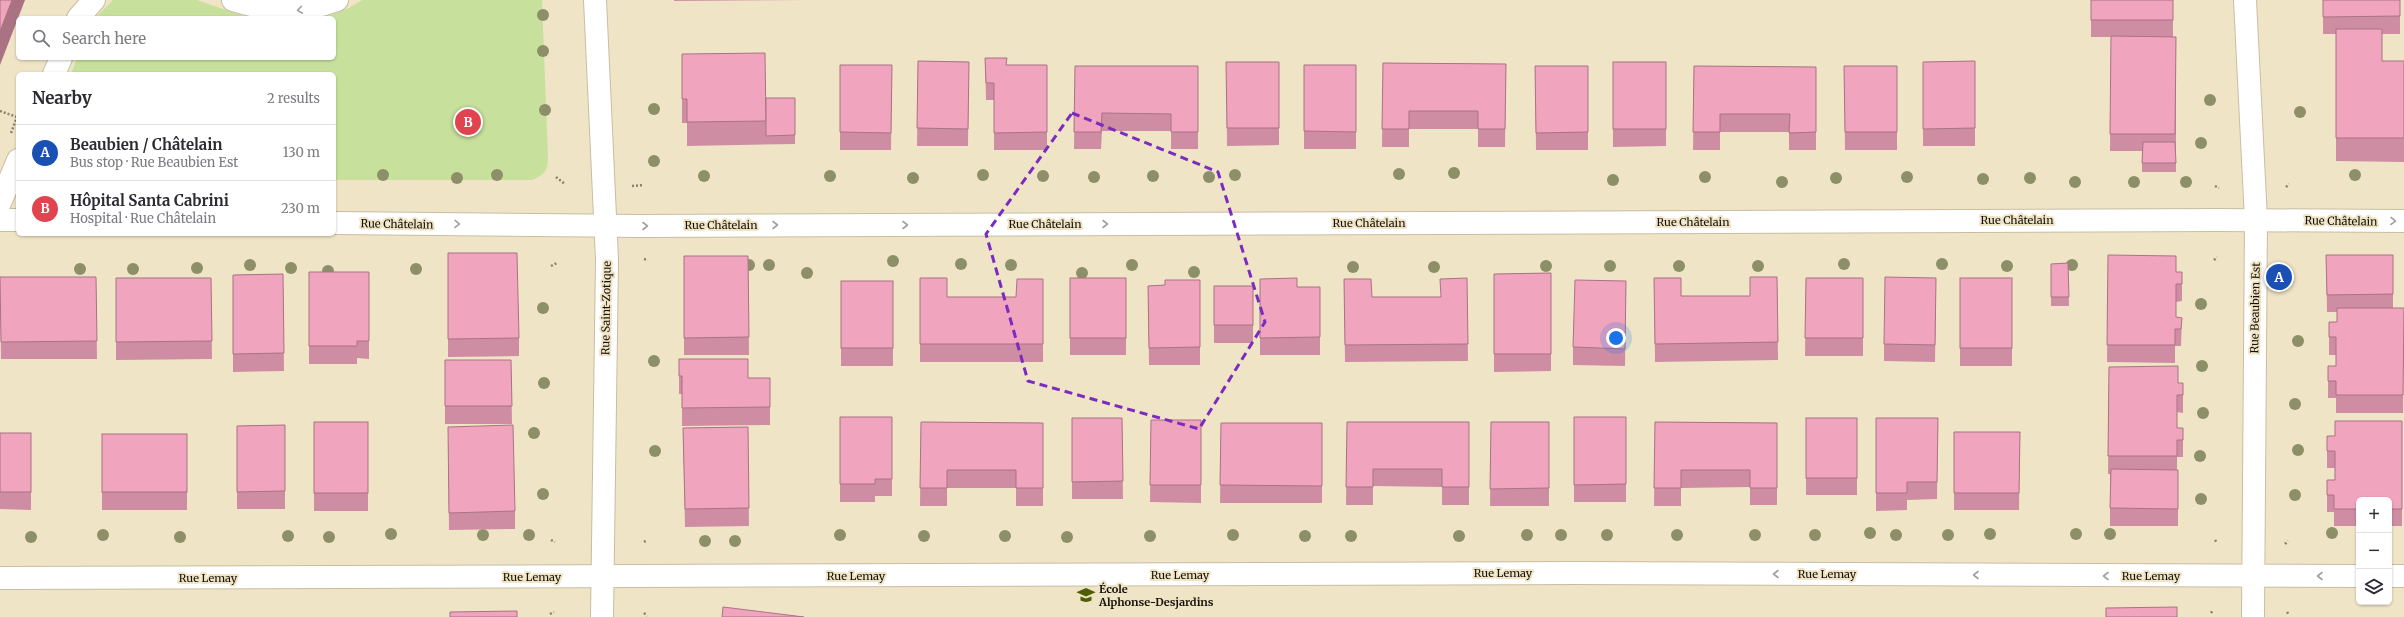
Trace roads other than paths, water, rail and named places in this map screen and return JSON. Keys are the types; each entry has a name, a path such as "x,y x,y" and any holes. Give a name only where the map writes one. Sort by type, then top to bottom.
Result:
{"street":[{"path":"80,16 94,0"},
{"path":"233,0 265,9 286,11 309,8 337,0"},
{"name":"Rue Saint-Zotique","path":"595,0 606,226 602,617"},
{"name":"Rue Beaubien Est","path":"2246,0 2256,220 2252,617"},
{"path":"55,72 60,60"},
{"path":"0,203 16,165"},
{"path":"0,220 16,220"},
{"name":"Rue Châtelain","path":"336,223 606,226 2256,220 2404,221"},
{"name":"Rue Lemay","path":"0,578 1555,573 2356,576"},
{"path":"2392,576 2404,576"}],"place":[{"name":"Hôpital Santa Cabrini","path":"468,122"},
{"name":"Beaubien / Châtelain","path":"2279,277"},
{"name":"École Alphonse-Desjardins","path":"1086,595"}]}
